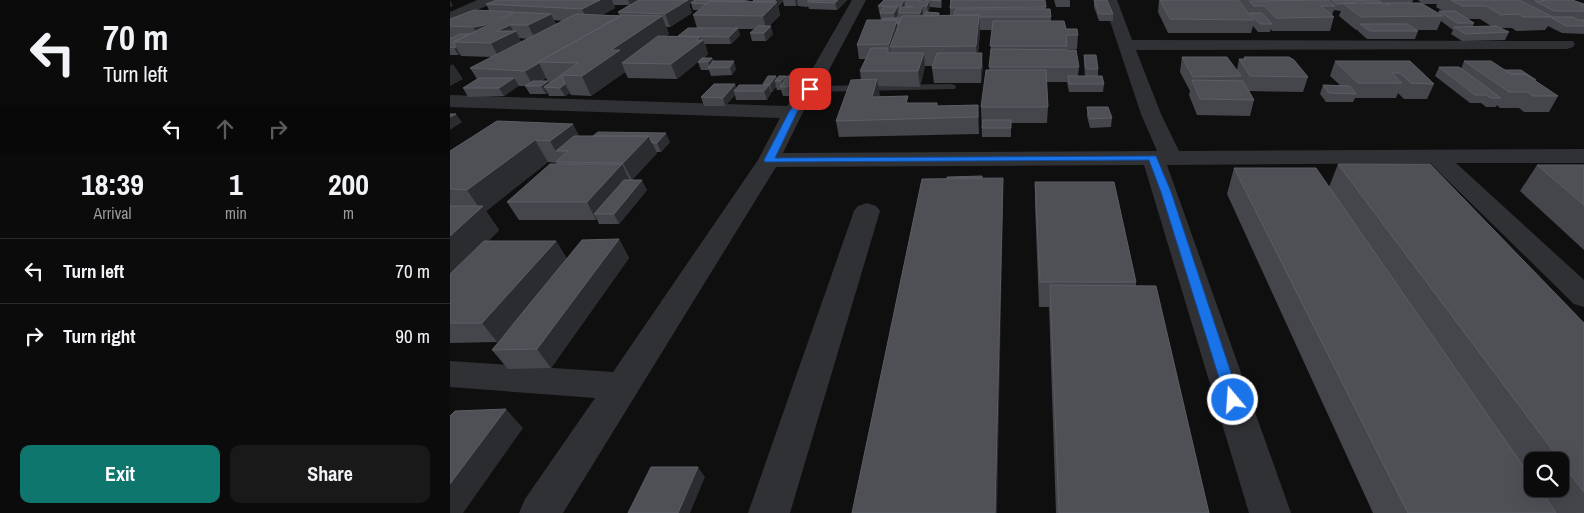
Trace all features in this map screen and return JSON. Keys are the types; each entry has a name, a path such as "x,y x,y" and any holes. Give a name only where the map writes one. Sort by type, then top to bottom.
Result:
{"street":[{"path":"450,17 489,0"},
{"path":"540,513 768,160 793,112 810,89 859,0"},
{"path":"1110,0 1152,114 1169,201 1270,513"},
{"path":"1127,45 1566,44"},
{"path":"450,101 793,112"},
{"path":"1436,156 1584,297"},
{"path":"768,160 1584,156"},
{"path":"769,513 867,212"},
{"path":"450,374 621,386"}],"lane":[{"path":"810,89 951,87"}],"building":[{"path":"497,0 600,0 582,9 486,4"},
{"path":"639,0 688,0 665,14 618,12"},
{"path":"695,0 745,0 743,2 710,1 707,4 691,3"},
{"path":"754,0 776,0 774,2 752,2"},
{"path":"809,0 838,0 835,3 807,2"},
{"path":"884,0 904,0 901,6 878,6"},
{"path":"908,0 929,0 927,6 922,6 920,13 899,13 901,7 913,7 905,6"},
{"path":"951,0 1045,0 1046,7 950,8"},
{"path":"1094,0 1107,0 1113,14 1099,14"},
{"path":"1160,0 1238,0 1254,20 1170,19"},
{"path":"1328,0 1335,6 1321,6 1334,17 1276,18 1265,6 1254,6 1249,1"},
{"path":"1332,0 1378,0 1382,3 1354,1 1356,3 1336,4"},
{"path":"1451,0 1519,0 1553,17 1523,17 1518,14 1501,15 1486,6 1462,6"},
{"path":"1542,0 1572,0 1584,4 1579,5 1584,7 1584,11 1554,11 1535,1 1544,1"},
{"path":"710,1 777,2 763,16 693,15"},
{"path":"1343,3 1381,3 1389,5 1385,3 1421,3 1443,16 1361,17"},
{"path":"883,7 897,7 894,13 880,13"},
{"path":"956,9 1050,9 1051,17 954,15"},
{"path":"474,10 514,12 485,25 473,27 450,26 450,19"},
{"path":"1439,11 1455,11 1474,23 1457,23"},
{"path":"516,12 551,14 528,25 510,25 497,31 516,31 491,43 453,42"},
{"path":"926,12 939,13 938,16 924,16"},
{"path":"1250,13 1262,13 1272,24 1260,24"},
{"path":"576,14 621,16 525,71 470,68"},
{"path":"622,15 662,16 611,50 620,50 582,76 561,75 578,63 538,62"},
{"path":"979,15 976,46 890,47 902,16"},
{"path":"1553,17 1573,17 1578,20 1584,20 1584,26 1566,26"},
{"path":"883,18 901,18 897,24 897,20 882,20"},
{"path":"867,20 897,20 889,44 857,45"},
{"path":"993,21 1064,21 1066,29 1077,29 1078,35 1066,35 1067,46 990,46"},
{"path":"1360,24 1407,24 1418,31 1370,31"},
{"path":"758,26 771,26 764,33 750,33"},
{"path":"1496,26 1509,32 1466,34 1454,27"},
{"path":"688,28 738,28 729,37 678,36"},
{"path":"460,34 470,34 453,42 456,47 450,47 450,38"},
{"path":"658,36 700,37 696,40 703,40 671,64 622,63"},
{"path":"871,48 888,48 886,53 924,53 918,71 860,71"},
{"path":"991,49 1076,50 1079,67 989,67"},
{"path":"937,53 982,53 981,68 932,68"},
{"path":"1084,55 1096,55 1098,69 1086,69"},
{"path":"1182,57 1227,57 1241,76 1193,77"},
{"path":"1244,57 1289,57 1294,60 1308,77 1250,76 1239,59 1246,59"},
{"path":"702,58 712,58 708,62 698,62"},
{"path":"713,61 734,61 730,67 708,68"},
{"path":"1335,61 1410,61 1434,84 1411,83 1400,73 1392,73 1402,83 1358,83"},
{"path":"1464,61 1491,61 1511,74 1525,74 1558,96 1533,96 1528,92 1509,92"},
{"path":"1439,67 1459,67 1501,98 1475,95"},
{"path":"986,70 1046,70 1048,107 981,107"},
{"path":"1504,70 1521,70 1536,80 1525,74 1511,74"},
{"path":"562,76 565,84 560,88 544,87"},
{"path":"768,76 776,76 770,84 763,84"},
{"path":"779,76 786,76 781,81 775,81"},
{"path":"787,76 794,76 788,87 780,87"},
{"path":"1068,76 1102,76 1104,84 1069,84"},
{"path":"479,78 514,78 499,88 463,88"},
{"path":"877,79 872,97 908,96 906,103 937,103 937,106 978,105 978,117 836,121 851,80"},
{"path":"1192,80 1243,81 1254,100 1200,99"},
{"path":"533,81 548,81 541,86 525,86"},
{"path":"714,84 735,84 723,98 701,97"},
{"path":"739,85 769,85 764,91 734,91"},
{"path":"1323,85 1350,86 1356,94 1329,93"},
{"path":"1087,107 1108,107 1112,118 1090,119"},
{"path":"983,120 1011,120 1011,128 982,128"},
{"path":"497,121 573,124 550,141 535,140 467,190 450,189 450,151"},
{"path":"598,132 666,133 657,143 652,143 649,136 593,136"},
{"path":"574,136 649,136 623,163 556,162 568,151 556,151"},
{"path":"550,164 622,164 587,202 507,202"},
{"path":"1338,164 1430,164 1584,323 1584,492 1569,472 1569,452 1554,452"},
{"path":"1537,165 1584,165 1584,205"},
{"path":"1234,168 1316,168 1524,467 1524,497 1545,497 1556,513 1408,513"},
{"path":"982,176 982,178 947,178 947,177"},
{"path":"1003,178 995,513 852,513 922,179"},
{"path":"624,180 642,180 614,214 594,214"},
{"path":"1035,182 1114,182 1136,282 1040,282"},
{"path":"450,206 483,206 450,236"},
{"path":"619,239 537,349 492,350 582,240"},
{"path":"484,241 556,241 482,323 450,323 450,274"},
{"path":"1050,285 1156,286 1209,513 1059,513"},
{"path":"506,409 450,484 450,416 455,411"},
{"path":"651,467 698,467 678,513 628,513"}],"route":[{"path":"810,89 793,112 768,160 1153,158 1166,192 1233,400"}]}
